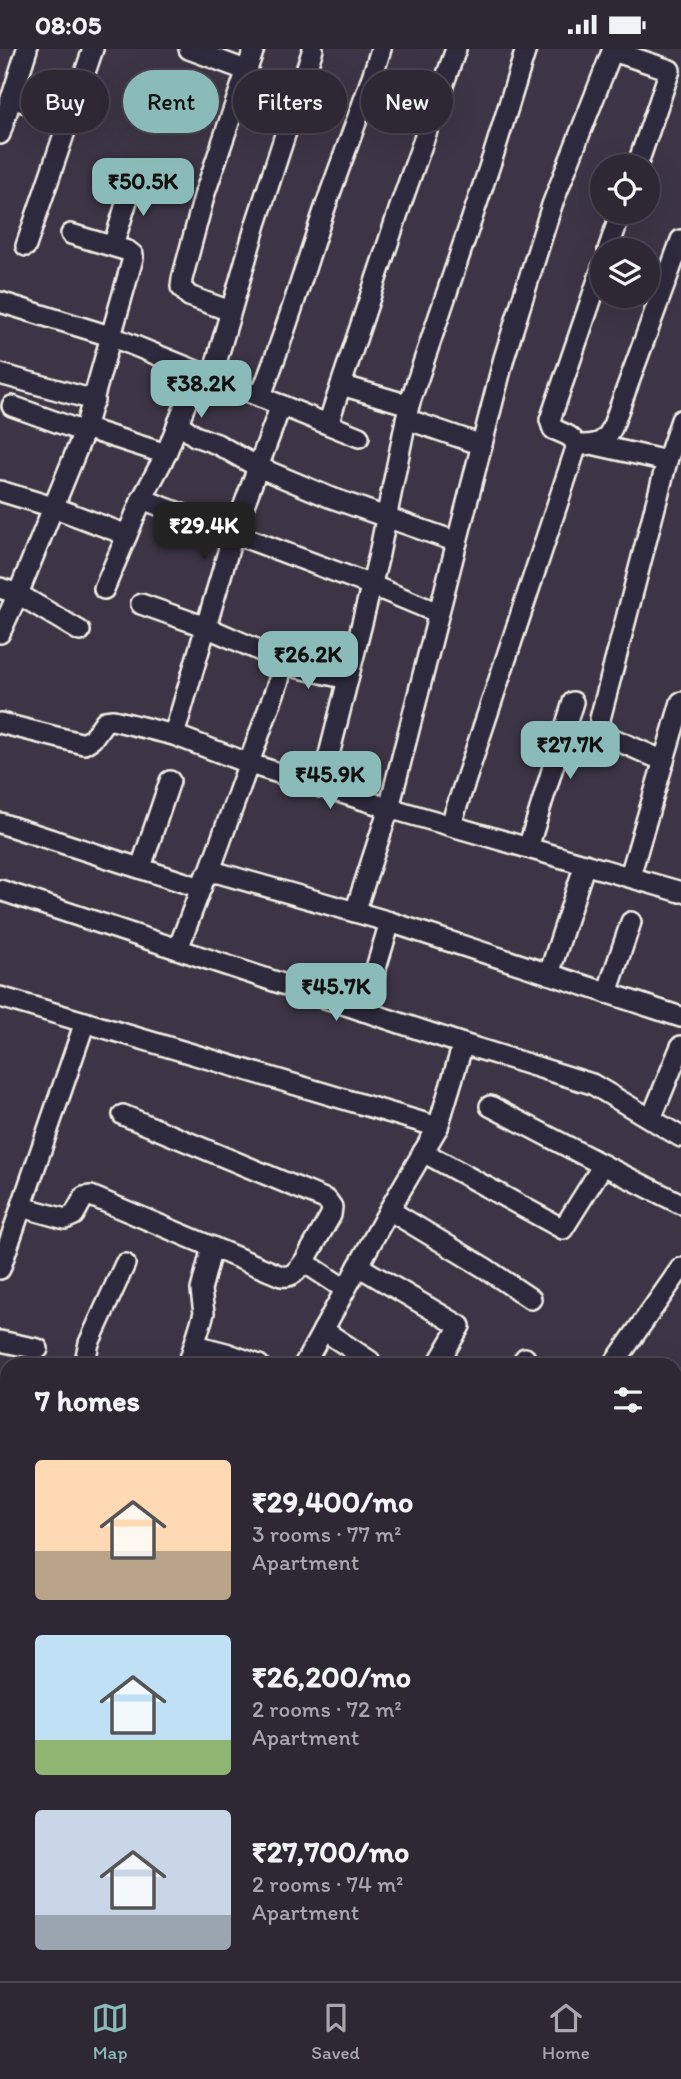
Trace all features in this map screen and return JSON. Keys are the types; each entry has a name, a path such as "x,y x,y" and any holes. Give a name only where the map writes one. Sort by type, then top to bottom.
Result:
{"street":[{"path":"0,134 27,49"},
{"path":"86,70 93,49"},
{"path":"189,49 244,70"},
{"path":"247,70 254,49"},
{"path":"104,589 142,499 166,454 178,423 205,375 230,311 243,277 256,224 313,49"},
{"path":"260,397 292,312 381,49"},
{"path":"328,424 456,49"},
{"path":"321,787 371,585 408,412 526,49"},
{"path":"355,912 389,808 504,358 552,205 613,50 676,71 642,154"},
{"path":"11,97 21,100"},
{"path":"230,311 189,296 181,287 205,193 233,112"},
{"path":"26,246 65,133"},
{"path":"113,246 134,178"},
{"path":"0,633 9,591 53,507 84,430 134,258 131,252 71,234"},
{"path":"587,445 603,441 612,428 681,240"},
{"path":"0,302 113,337 359,437"},
{"path":"590,303 550,420 553,429 587,445 667,461"},
{"path":"0,374 94,400"},
{"path":"341,385 482,445"},
{"path":"174,735 233,535 281,405"},
{"path":"12,406 166,454"},
{"path":"664,761 609,737 601,730 600,719 667,461 681,420"},
{"path":"178,423 195,436 217,444 258,467 329,497 457,542"},
{"path":"452,824 587,445"},
{"path":"0,491 53,507 127,535"},
{"path":"142,499 438,613"},
{"path":"9,591 80,631"},
{"path":"141,604 272,656 277,663 279,681 250,764 178,949"},
{"path":"277,663 348,679"},
{"path":"528,848 573,702"},
{"path":"630,876 681,702"},
{"path":"0,723 78,744 88,743 102,723 108,720 174,735 321,787 681,892"},
{"path":"141,867 170,781"},
{"path":"0,823 141,867 167,879 205,881 219,873 390,922 681,1017"},
{"path":"549,974 585,864"},
{"path":"0,890 463,1044 592,1084 681,1137"},
{"path":"363,1011 390,922"},
{"path":"607,993 631,922"},
{"path":"0,997 438,1127"},
{"path":"0,1269 85,1023"},
{"path":"308,1358 388,1210 438,1127 463,1044"},
{"path":"651,1119 681,1047"},
{"path":"490,1106 681,1204"},
{"path":"22,1207 65,1219 74,1215 82,1199 91,1196 287,1277 298,1271 331,1215 331,1204 123,1115"},
{"path":"423,1152 563,1229 603,1165"},
{"path":"388,1210 531,1299"},
{"path":"190,1358 204,1313 201,1290 212,1247"},
{"path":"304,1262 345,1289"},
{"path":"86,1358 89,1343 125,1264"},
{"path":"358,1266 460,1327 441,1358"},
{"path":"618,1358 681,1268"},
{"path":"323,1330 365,1358"},
{"path":"0,1341 38,1349"},
{"path":"195,1345 240,1358"}]}
